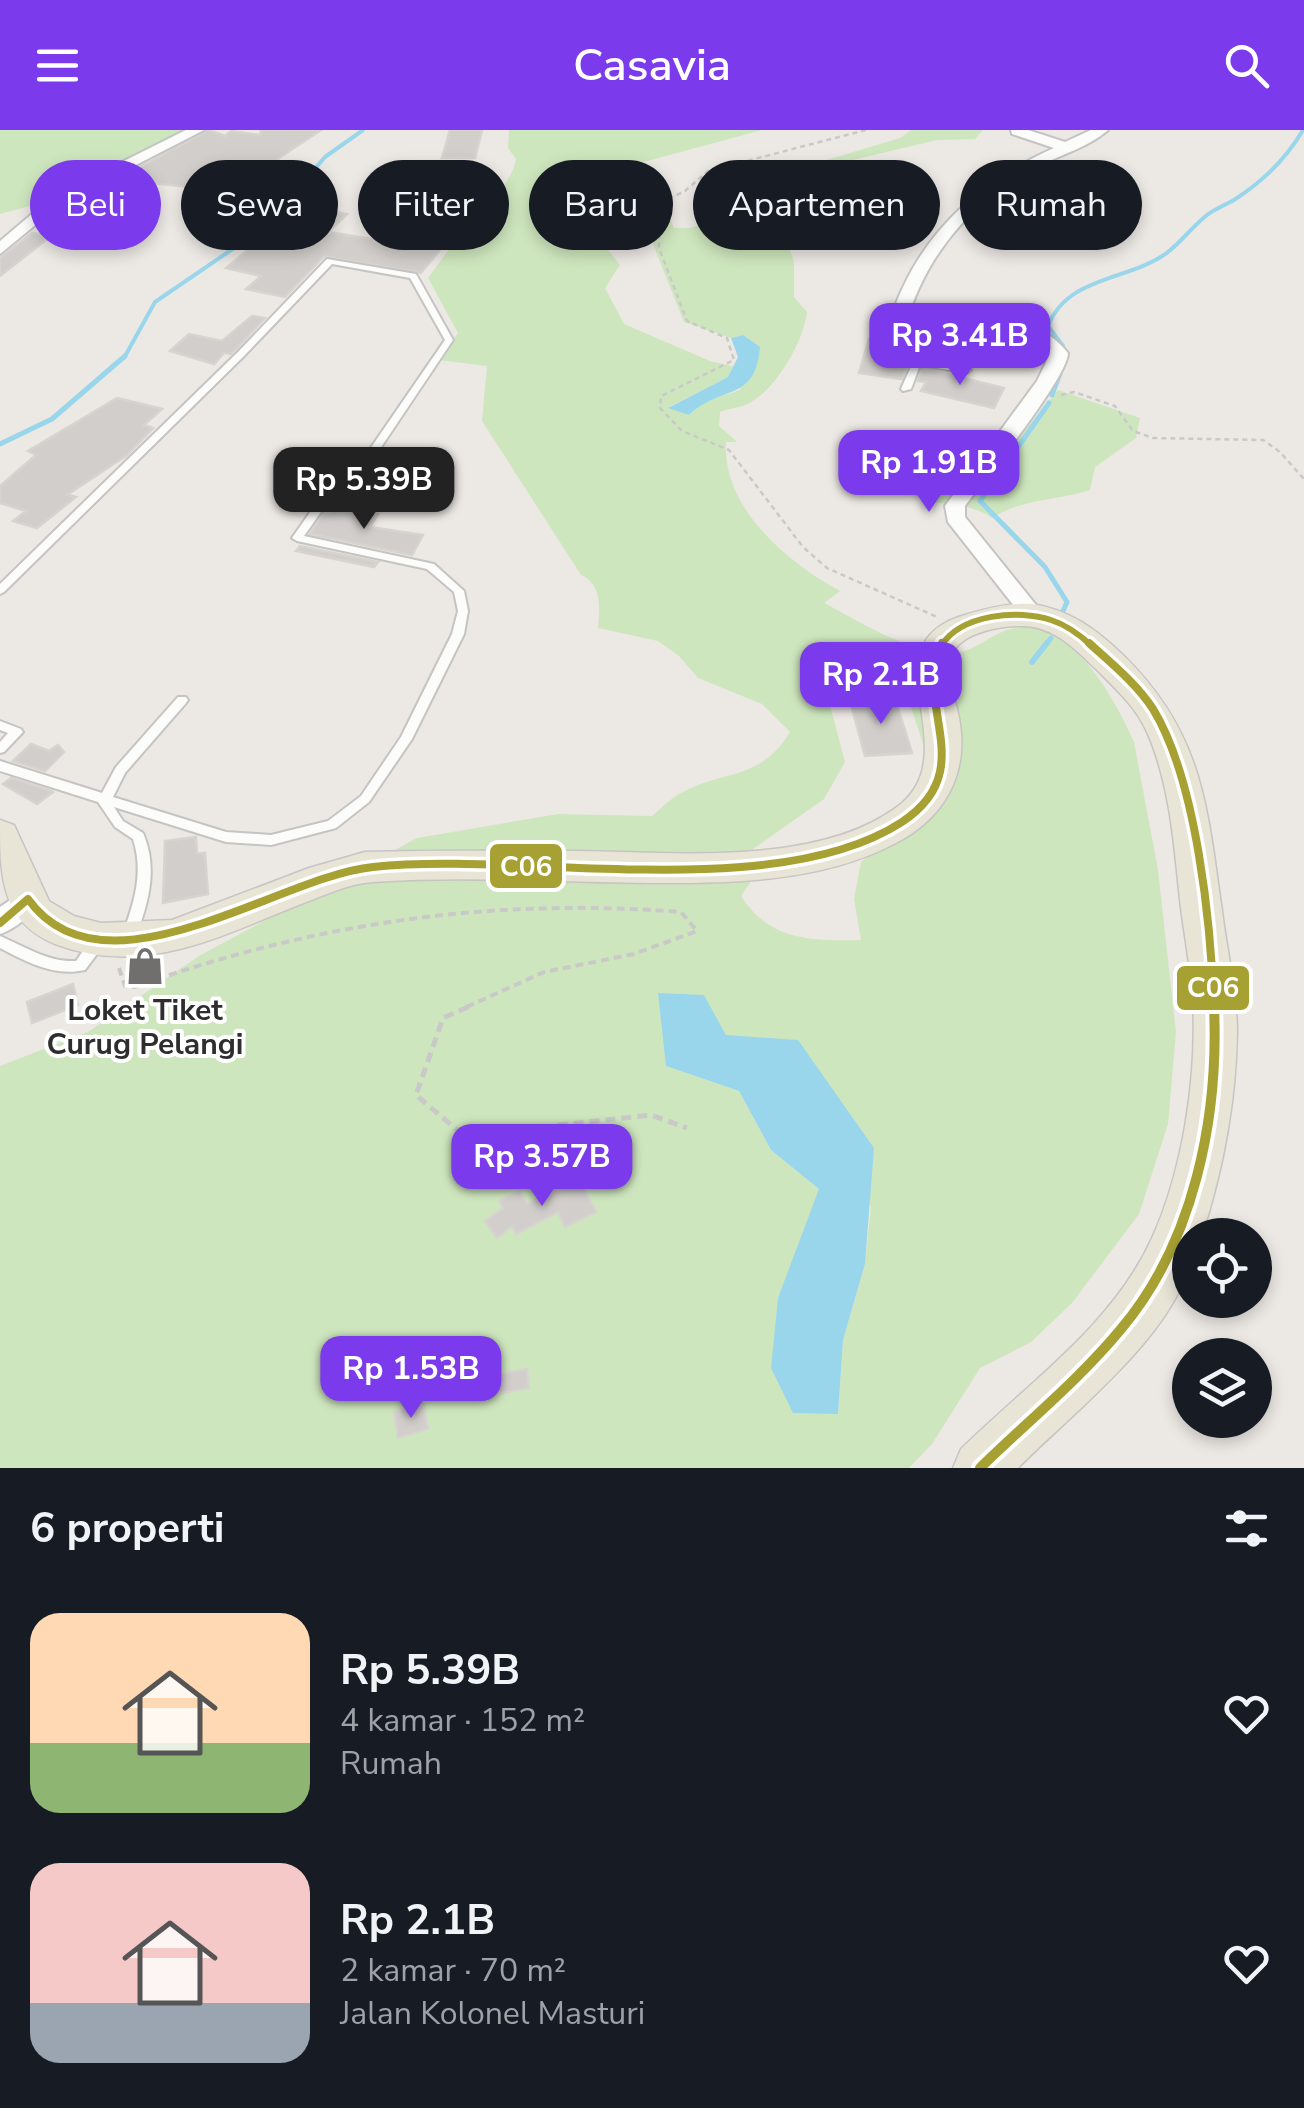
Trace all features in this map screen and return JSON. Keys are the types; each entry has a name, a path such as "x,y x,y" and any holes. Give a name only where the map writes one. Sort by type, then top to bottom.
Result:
{"main road":[{"path":"0,835 14,911 34,912 63,930 114,941 174,937 365,867 742,866 787,861 858,844 912,818 943,776 946,726 930,674 935,651 952,631 979,622 1033,614 1066,626 1091,644 1152,708 1165,734 1198,853 1215,1009 1214,1070 1196,1172 1177,1237 1134,1316 980,1468"}],"street":[{"path":"0,249 57,200 198,130"},
{"path":"1033,614 954,518 960,497 998,452 1059,361 1059,352 1039,331 1006,321 925,324 904,314 906,298 909,286 955,224 997,183 1101,130"},
{"path":"1017,131 1068,148"}],"lane":[{"path":"0,590 101,493 134,455 233,363 330,261 413,276 449,340 341,499 317,510 296,538 430,566 460,591 464,611 458,634 406,739 364,799 332,825 314,832 249,841 104,802 0,766"},
{"path":"906,389 918,362 925,324"},
{"path":"944,367 959,337"},
{"path":"918,362 967,370"},
{"path":"104,802 120,770 182,700"},
{"path":"0,725 17,732 0,750"},
{"path":"0,942 32,958 70,968 80,966 114,941 146,891 146,861 138,836 119,824 104,802"}],"path":[{"path":"866,130 708,171 658,208 656,244 687,321 727,338 734,360 661,396 660,408 682,431 729,450 803,547 826,568 952,631"},
{"path":"1026,406 1074,392 1115,406 1134,431 1153,438 1263,440 1280,452 1304,479"},
{"path":"114,941 125,986 135,987 282,941 398,921 511,906 618,905 681,912 697,930 634,954 544,972 442,1018 416,1095 476,1146 560,1125 651,1115 687,1128"}],"green space":[{"path":"0,130 186,130 126,160 30,160 30,206 0,214"},
{"path":"509,130 762,130 651,160 529,160 529,250 608,250 620,265 605,288 624,324 710,361 736,367 728,377 669,407 689,415 704,402 740,390 743,335 731,338 684,322 655,250 673,250 673,225 693,227 693,250 790,250 794,297 807,312 794,352 776,379 755,400 720,412 719,426 737,442 726,442 728,466 746,510 779,548 840,591 824,603 885,635 918,648 951,653 966,651 1007,630 1029,628 1050,633 1086,662 1114,703 1134,742 1158,870 1176,1032 1168,1124 1139,1214 1072,1303 1031,1342 980,1368 932,1444 909,1468 0,1468 0,1066 88,1032 199,956 417,838 558,814 652,816 693,787 752,768 778,749 790,732 762,704 698,678 679,656 658,641 598,628 599,605 593,584 581,575 482,421 487,366 439,360 458,333 428,278 448,250 509,250 509,178 516,159 508,148","holes":["832,663 847,666 862,680 905,689 929,762 885,843 861,862 854,899 861,940 825,940 779,930 752,911 741,896 750,883 753,849 824,799 845,762 828,698 803,675","704,996 726,1035 871,1206 865,1264 843,1340 838,1414 819,1189 771,1150 739,1091 666,1066"]},
{"path":"911,130 983,130 975,139 937,140 853,160 826,160 900,138"},
{"path":"1058,390 1140,418 1136,438 1095,467 1090,490 1028,503 992,518 973,509 912,494 916,476 958,451 952,435 1013,444"}],"water":[{"path":"743,335 760,347 757,365 744,385 701,405 689,415 668,408 728,377 738,357 731,338"},
{"path":"658,993 704,995 726,1035 798,1040 874,1148 865,1264 843,1340 838,1414 793,1413 771,1368 778,1298 819,1189 771,1150 739,1091 666,1066"}],"building":[{"path":"209,130 225,136 231,131 260,135 261,130 321,130 276,160 181,160 181,186 161,184 161,160 153,160"},
{"path":"450,130 482,130 475,158 442,158"},
{"path":"338,234 358,237 358,250 440,250 421,273 324,256 285,297 246,289 261,276 226,268 247,250 338,250"},
{"path":"30,235 30,250 33,250 0,276 0,258"},
{"path":"252,316 265,318 231,354 224,353 214,364 170,351 189,334 222,341"},
{"path":"869,339 914,345 902,379 859,373"},
{"path":"922,369 1004,388 994,408 921,391 926,382 918,381"},
{"path":"117,398 162,409 144,425 153,428 127,455 67,495 76,497 37,528 13,521 26,511 0,503 0,486 36,455 28,451"},
{"path":"340,508 378,514 370,527 423,535 412,555 310,534 323,515"},
{"path":"300,546 378,562 374,567 296,551"},
{"path":"895,698 912,753 865,756 850,701"},
{"path":"31,744 49,751 58,745 64,752 45,771 13,761"},
{"path":"11,778 53,792 37,804 3,784"},
{"path":"196,837 197,854 205,853 208,894 163,903 165,841"},
{"path":"73,984 78,1005 32,1023 27,1002"},
{"path":"580,1180 596,1212 565,1227 558,1212 516,1234 512,1226 497,1238 485,1221 503,1208 499,1201 520,1191 527,1204"},
{"path":"527,1369 529,1388 497,1394 495,1375"},
{"path":"423,1403 428,1429 398,1438 394,1412"}],"waterway":[{"path":"322,160 363,130"},
{"path":"1065,357 1063,346 1048,326 1057,309 1085,288 1168,252 1207,215 1264,178 1303,130"},
{"path":"124,358 155,302 231,250"},
{"path":"0,444 52,419 125,356"},
{"path":"1052,395 1062,368"},
{"path":"1049,403 980,501 1045,567 1067,602 1063,611"},
{"path":"1045,646 1051,638"},
{"path":"1032,662 1047,643"}],"transit line":[{"name":"C06","path":"0,923 28,899 48,920 64,929 92,937 130,940 200,926 333,874 368,867 724,866 777,863 829,853 903,821 931,795 943,767 933,660 944,640 971,623 1006,616 1038,616 1068,628 1095,648 1144,697 1169,741 1180,773 1195,843 1212,982 1212,1079 1192,1189 1176,1241 1160,1274 1100,1353 980,1468"}],"place":[{"name":"Loket Tiket Curug Pelangi","path":"145,966"}]}
